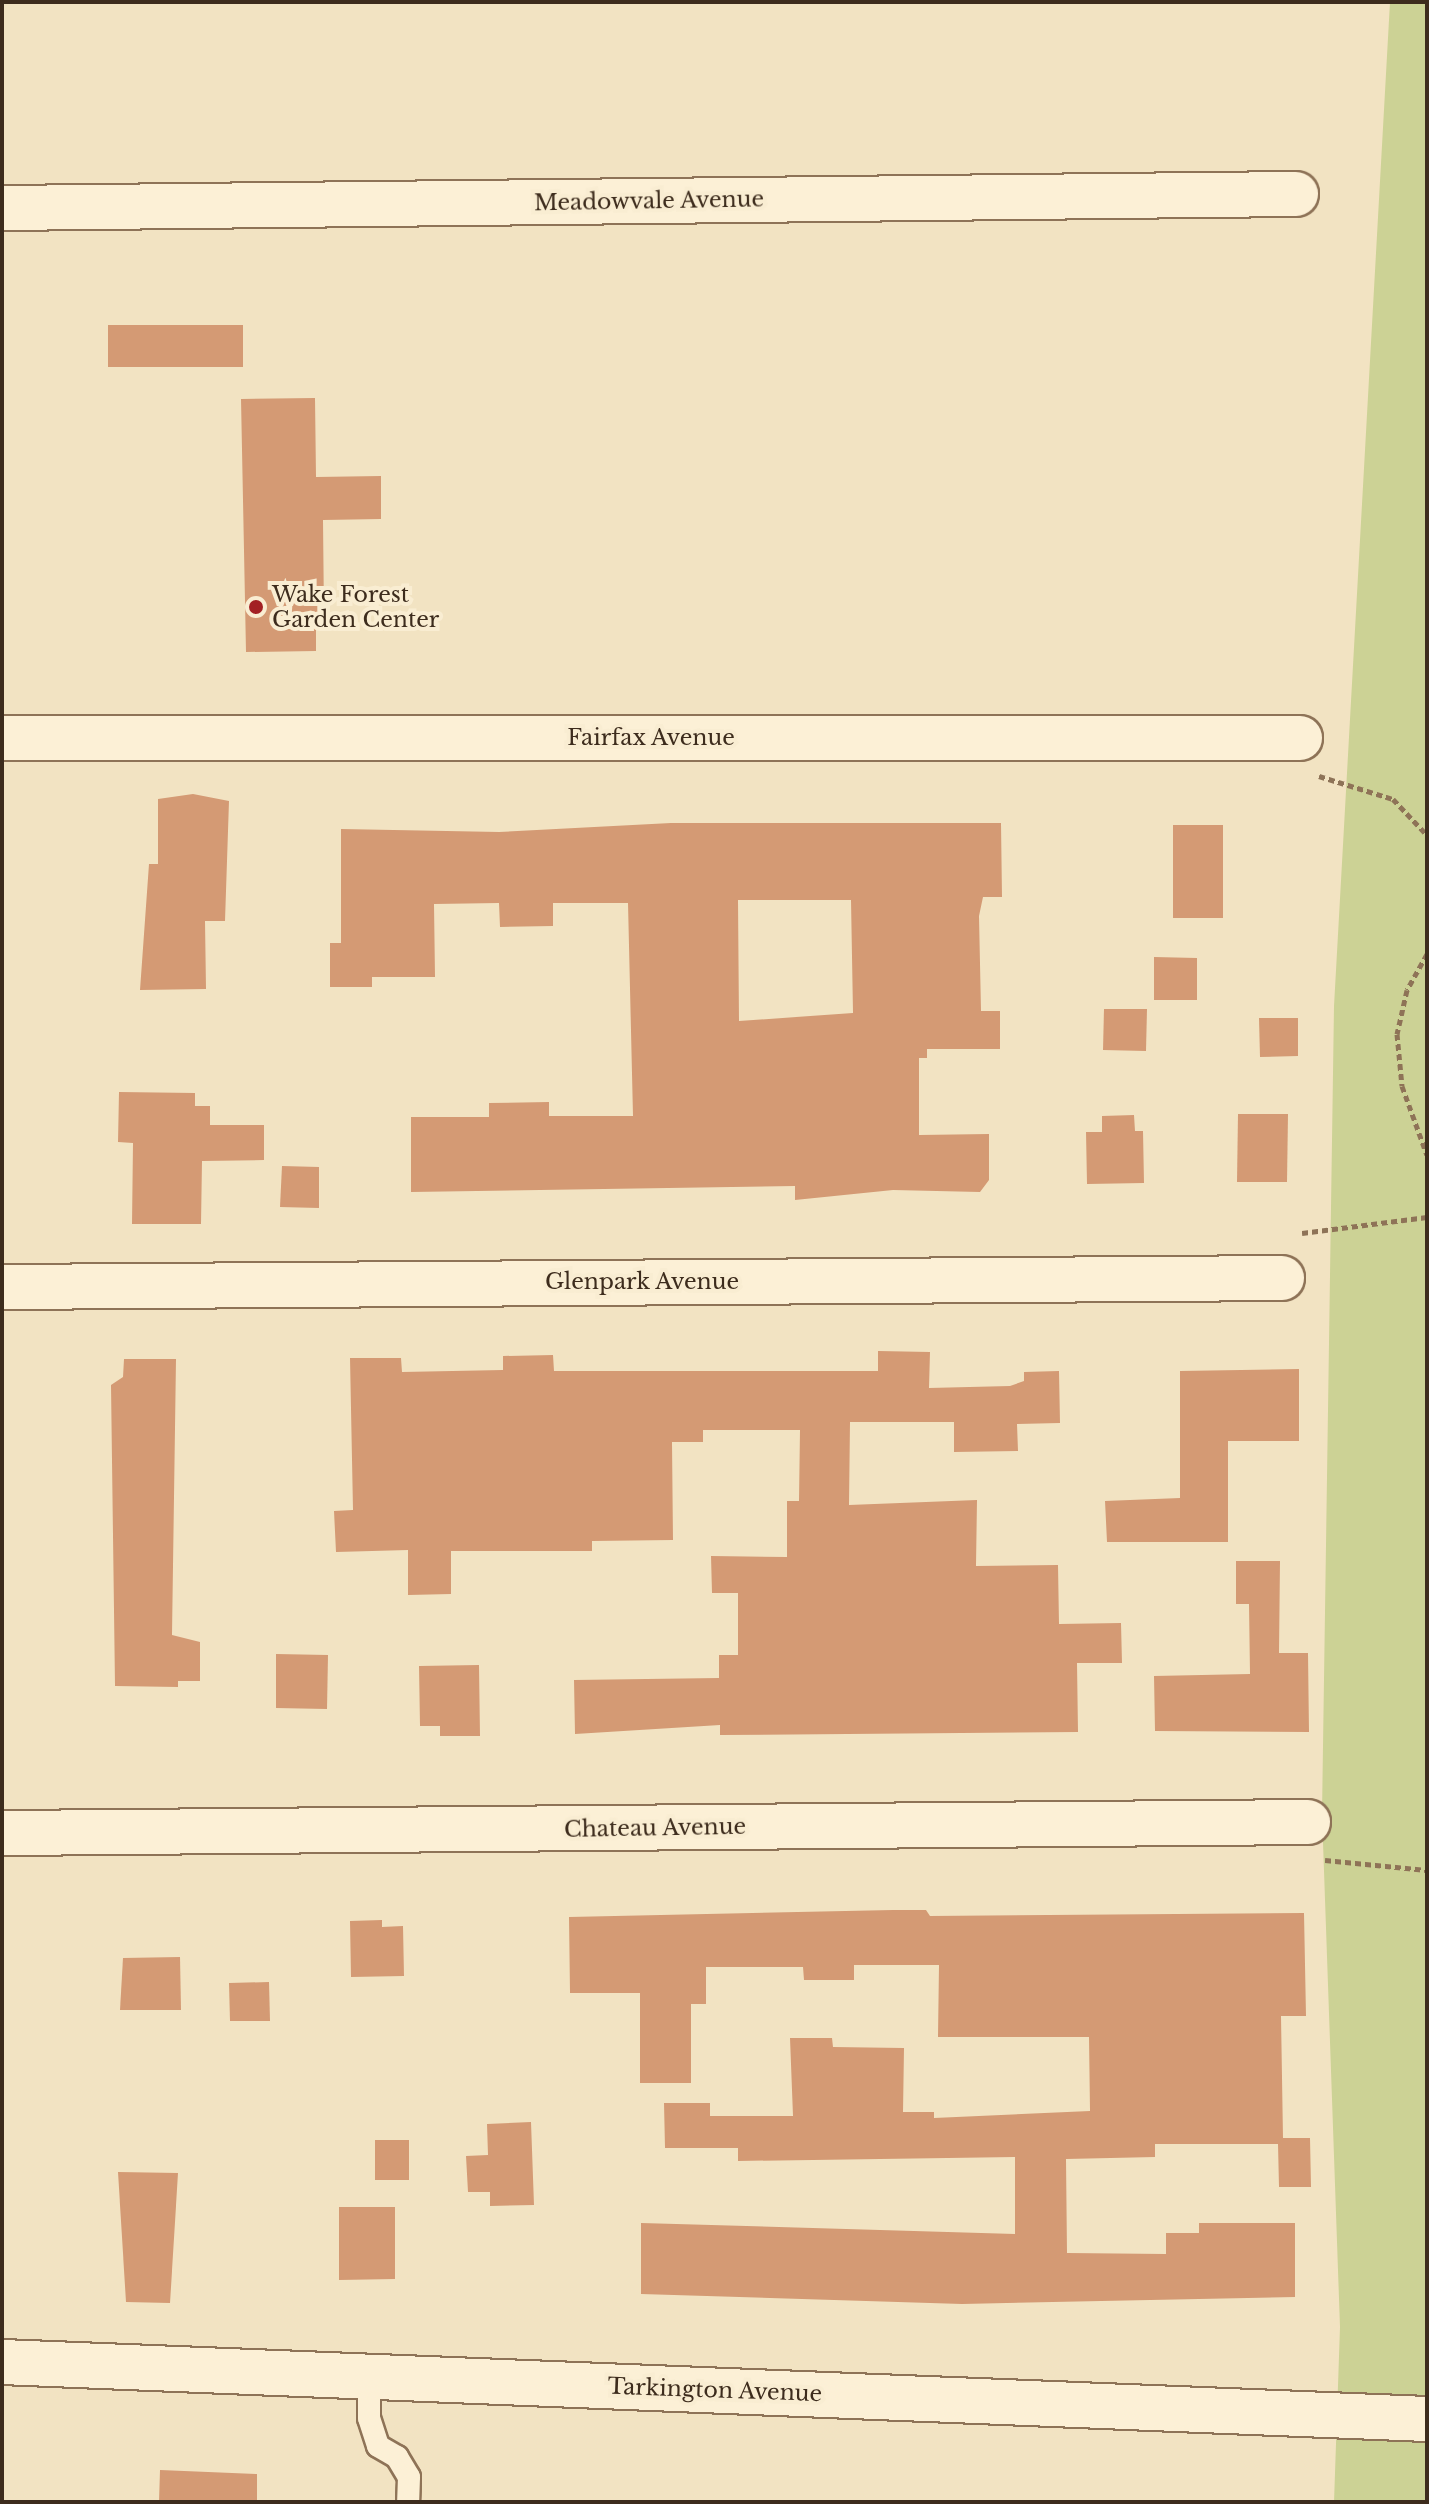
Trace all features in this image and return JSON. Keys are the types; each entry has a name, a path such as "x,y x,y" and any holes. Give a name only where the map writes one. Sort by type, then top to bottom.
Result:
{"street":[{"name":"Meadowvale Avenue","path":"2,208 1296,194"},
{"name":"Fairfax Avenue","path":"2,738 1301,754"},
{"name":"Glenpark Avenue","path":"2,1287 1282,1278"},
{"name":"Chateau Avenue","path":"2,1833 1309,1842"},
{"name":"Tarkington Avenue","path":"2,2362 1427,2419"}],"lane":[{"path":"369,2376 369,2418 378,2446 397,2457 409,2477 408,2502"}],"path":[{"path":"1301,754 1393,799 1427,835"},
{"path":"1427,954 1407,990 1397,1034 1402,1086 1427,1155"},
{"path":"1302,1233 1427,1217"},
{"path":"1309,1842 1368,1860 1427,1870"}],"green space":[{"path":"1390,2 1427,2 1427,2502 1334,2502 1340,2327 1322,1814 1334,1006"}],"building":[{"path":"108,325 243,325 243,367 108,367"},
{"path":"315,398 316,477 381,476 381,519 323,520 324,616 316,616 316,651 246,652 241,399"},
{"path":"193,794 229,801 225,921 205,921 206,989 140,990 149,864 158,864 158,799"},
{"path":"671,823 1001,823 1002,897 983,897 979,916 981,1011 1000,1011 1000,1049 927,1049 927,1058 919,1058 919,1135 989,1134 989,1180 980,1192 893,1190 795,1200 795,1186 411,1192 411,1117 489,1117 489,1103 549,1102 549,1116 633,1116 628,903 553,903 553,926 500,927 499,903 434,904 435,977 372,977 372,987 330,987 330,943 341,943 341,829 499,832","holes":["738,900 851,900 853,1013 739,1021"]},
{"path":"1173,825 1223,825 1223,918 1173,918"},
{"path":"1154,957 1197,958 1197,1000 1154,1000"},
{"path":"1104,1009 1147,1009 1146,1051 1103,1050"},
{"path":"1259,1018 1298,1018 1298,1056 1260,1057"},
{"path":"119,1092 195,1093 195,1106 210,1106 210,1125 264,1125 264,1160 202,1161 201,1224 132,1224 133,1143 118,1142"},
{"path":"1238,1114 1288,1114 1287,1182 1237,1182"},
{"path":"1134,1115 1135,1131 1143,1131 1144,1183 1087,1184 1086,1132 1102,1132 1102,1116"},
{"path":"282,1166 319,1167 319,1208 280,1207"},
{"path":"878,1351 930,1352 929,1388 1010,1386 1024,1381 1024,1372 1059,1371 1060,1423 1017,1424 1018,1451 954,1452 954,1422 850,1422 849,1505 977,1500 976,1566 1058,1565 1059,1624 1121,1623 1122,1663 1077,1663 1078,1732 720,1735 720,1725 575,1734 574,1680 719,1678 719,1655 738,1655 738,1593 712,1593 711,1556 787,1557 787,1501 799,1501 800,1430 703,1430 703,1442 672,1442 673,1540 592,1541 592,1551 451,1551 451,1594 408,1595 408,1550 336,1552 334,1511 353,1510 350,1358 401,1358 402,1372 503,1370 503,1356 553,1355 554,1371 878,1371"},
{"path":"124,1359 176,1359 172,1635 200,1642 200,1681 178,1681 178,1687 115,1686 111,1385 123,1377"},
{"path":"1299,1369 1299,1441 1228,1441 1228,1542 1107,1542 1105,1501 1180,1498 1180,1371"},
{"path":"1236,1561 1280,1561 1279,1653 1308,1653 1309,1732 1155,1731 1154,1676 1250,1674 1249,1604 1236,1604"},
{"path":"276,1654 328,1655 327,1709 276,1708"},
{"path":"479,1665 480,1736 440,1736 440,1726 420,1726 419,1666"},
{"path":"926,1910 930,1916 1304,1913 1306,2016 1281,2016 1283,2138 1310,2138 1311,2187 1279,2187 1278,2144 1155,2144 1155,2157 1066,2159 1067,2253 1166,2254 1166,2233 1199,2233 1199,2223 1295,2223 1295,2297 962,2304 641,2294 641,2223 1015,2234 1015,2157 738,2161 738,2148 665,2148 664,2103 710,2103 710,2116 793,2116 790,2038 832,2038 833,2047 904,2048 903,2112 934,2112 934,2118 1090,2111 1089,2037 938,2037 939,1965 854,1965 854,1980 804,1980 803,1967 706,1967 706,2004 691,2004 691,2083 640,2083 640,1993 570,1993 569,1917"},
{"path":"382,1920 382,1927 403,1926 404,1976 351,1977 350,1921"},
{"path":"180,1957 181,2010 120,2010 123,1958"},
{"path":"269,1982 270,2021 230,2021 229,1983"},
{"path":"531,2122 534,2205 490,2206 490,2192 468,2192 466,2156 488,2155 487,2124"},
{"path":"375,2140 409,2140 409,2180 375,2180"},
{"path":"118,2172 178,2173 170,2303 126,2302"},
{"path":"339,2207 395,2207 395,2279 339,2280"},
{"path":"160,2470 257,2474 257,2502 159,2502"}],"place":[{"name":"Wake Forest Garden Center","path":"256,607"}]}
